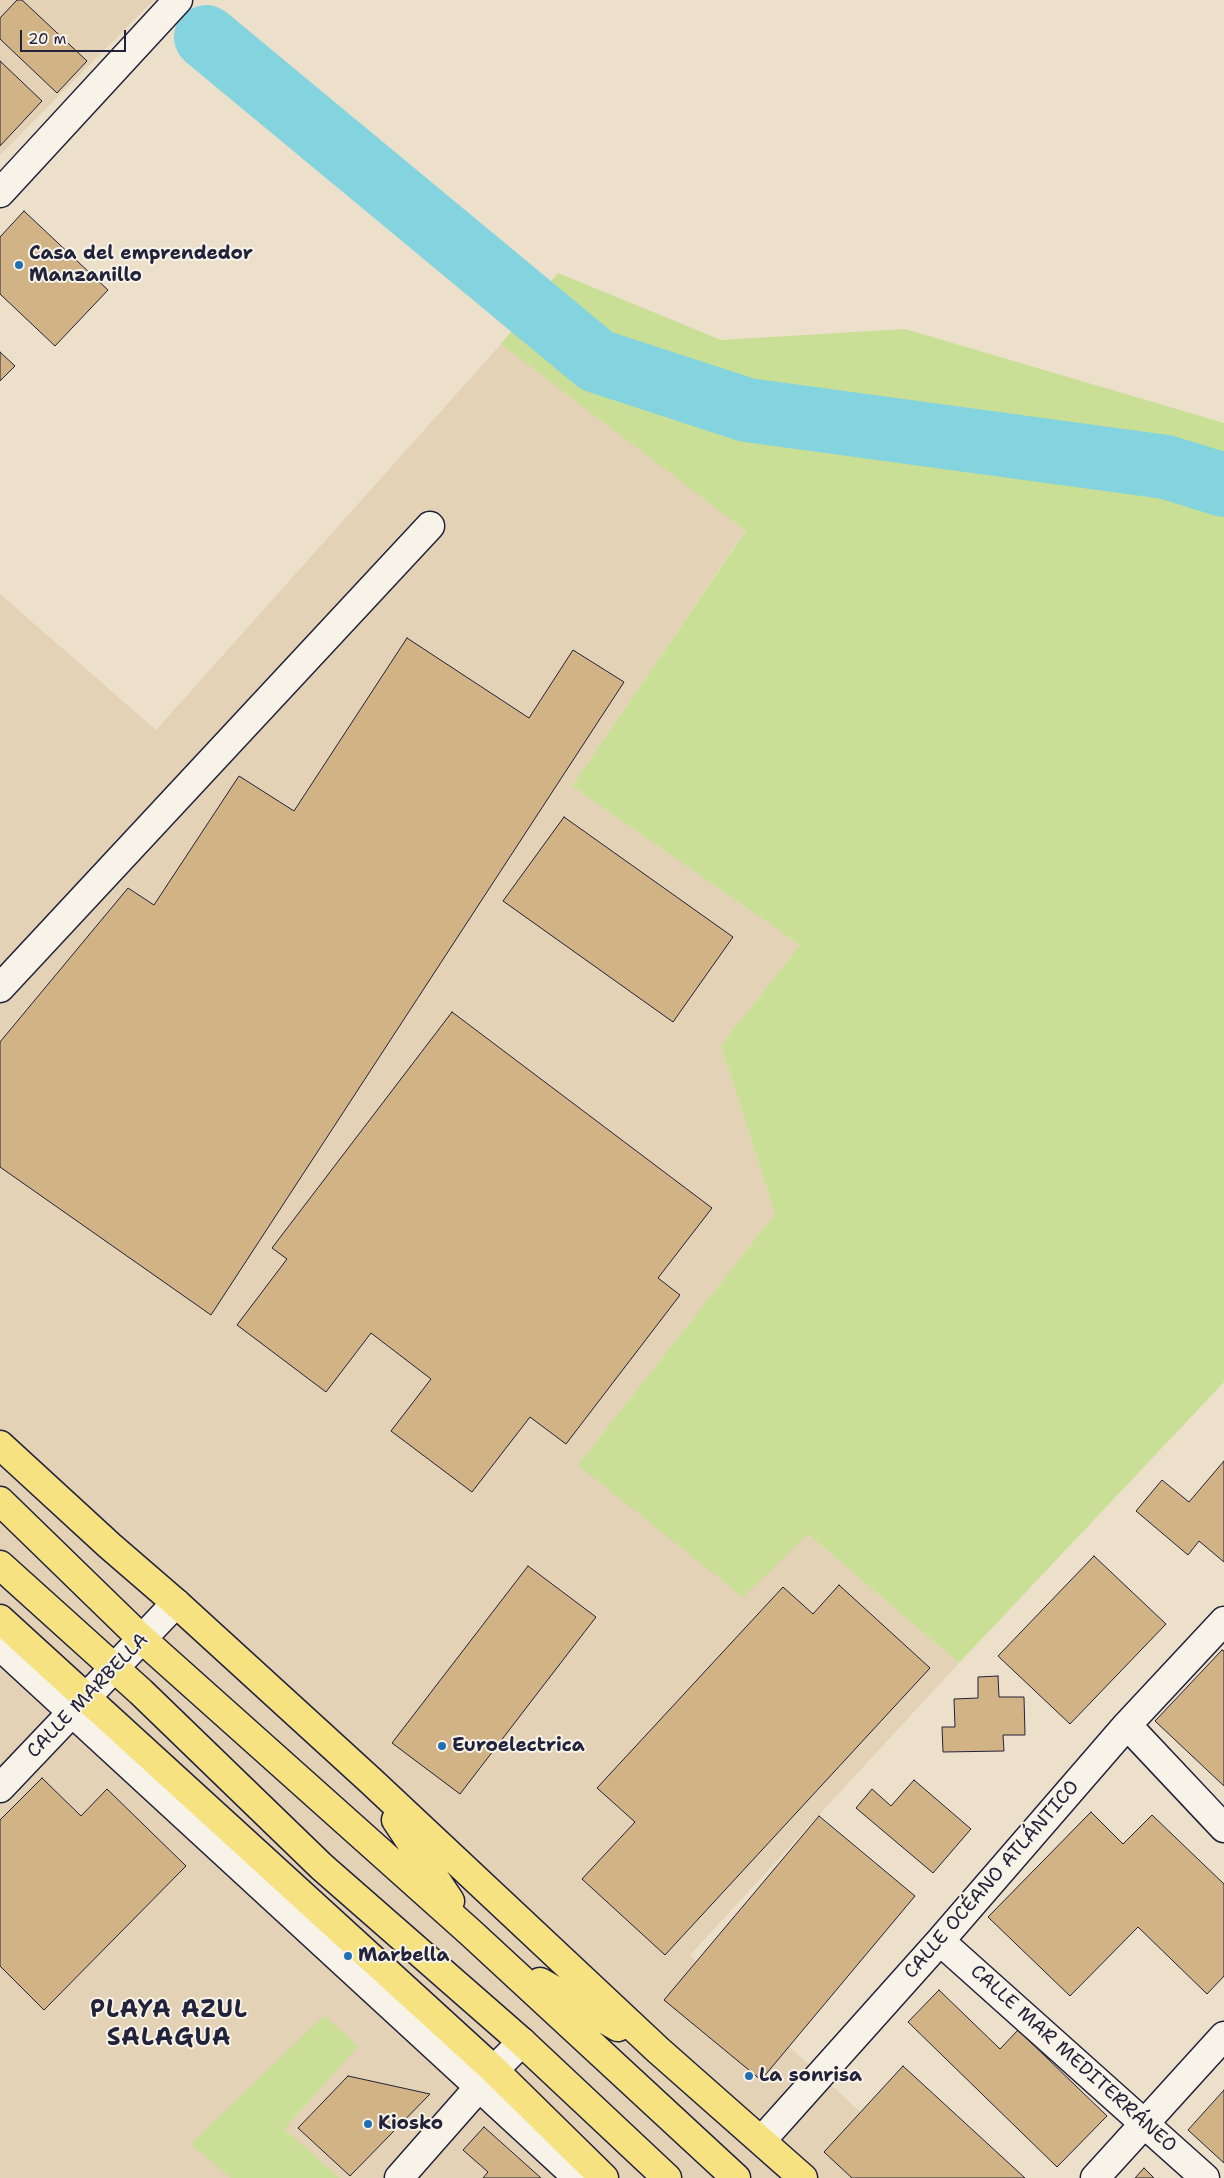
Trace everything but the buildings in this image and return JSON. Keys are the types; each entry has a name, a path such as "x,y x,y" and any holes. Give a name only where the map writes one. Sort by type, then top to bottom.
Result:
{"main road":[{"path":"0,1445 371,1781 658,2050 804,2178"},
{"path":"0,1470 72,1510"},
{"path":"0,1501 142,1639 471,1933 736,2178"},
{"path":"0,1565 114,1668 322,1867 522,2042 667,2178"},
{"path":"0,1619 80,1704 487,2078 604,2178"},
{"path":"371,1781 471,1933"},
{"path":"497,1957 658,2050"}],"street":[{"path":"0,193 178,0"},
{"path":"0,988 430,526"},
{"name":"CALLE MARBELLA","path":"0,1788 176,1603"},
{"name":"CALLE OCÉANO ATLÁNTICO","path":"762,2140 940,1941 1127,1725 1224,1621"},
{"path":"0,1646 80,1704"},
{"path":"1127,1725 1224,1828"},
{"name":"CALLE MAR MEDITERRÁNEO","path":"940,1941 1146,2123 1205,2178"},
{"path":"1095,2178 1224,2036"},
{"path":"399,2178 487,2078 522,2042"},
{"path":"487,2078 578,2178"}],"shaded area":[{"path":"0,0 154,0 0,155"},
{"path":"501,344 746,530 572,786 800,945 721,1045 775,1214 578,1465 808,1534 959,1663 690,1955 932,2178 0,2178 0,594 156,730"}],"green space":[{"path":"558,273 721,340 905,329 1224,423 1224,1382 959,1663 808,1534 743,1597 578,1465 775,1214 721,1045 800,945 572,786 746,531 501,344"},
{"path":"324,2016 358,2046 284,2129 339,2178 231,2178 191,2144"}],"waterway":[{"path":"206,37 597,361 747,410 1166,467 1224,485"}],"place":[{"name":"Casa del emprendedor Manzanillo","path":"19,265"},
{"name":"Euroelectrica","path":"442,1746"},
{"name":"Marbella","path":"348,1956"},
{"name":"La sonrisa","path":"749,2076"},
{"name":"Kiosko","path":"368,2124"}],"district":[{"name":"PLAYA AZUL SALAGUA","path":"169,2025"}]}
